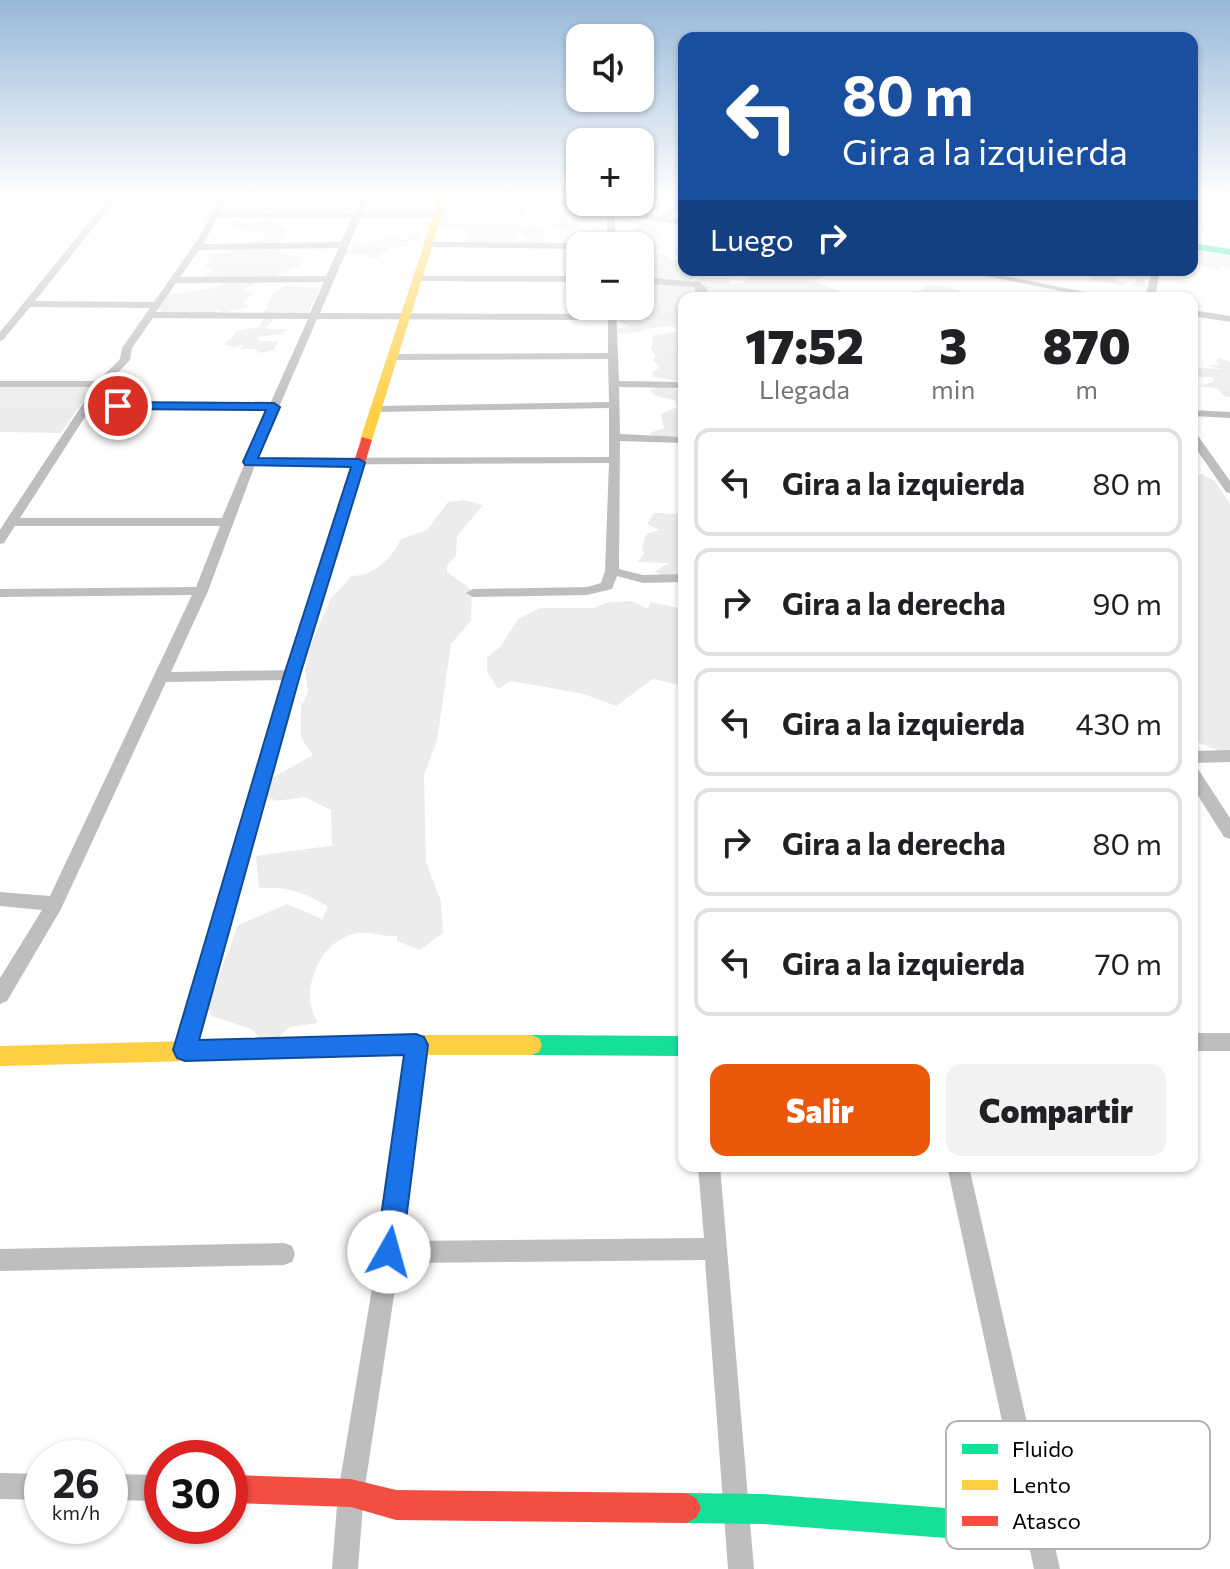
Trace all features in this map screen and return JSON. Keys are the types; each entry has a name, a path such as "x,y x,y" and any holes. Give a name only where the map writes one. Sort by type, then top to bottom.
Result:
{"street":[{"path":"0,338 54,271"},
{"path":"0,540 101,384 125,360 127,348 180,271"},
{"path":"0,995 55,904 201,591 250,462 333,271"},
{"path":"185,1050 292,675 420,271"},
{"path":"1011,276 1054,282 1089,292"},
{"path":"174,280 330,279"},
{"path":"417,279 566,279"},
{"path":"654,281 697,284 700,292"},
{"path":"27,304 157,305"},
{"path":"150,315 405,317 566,313"},
{"path":"1198,314 1230,319"},
{"path":"473,593 599,590 607,586 612,571 613,320"},
{"path":"392,357 612,356"},
{"path":"0,384 101,384"},
{"path":"614,384 678,385"},
{"path":"376,409 614,405"},
{"path":"87,406 274,407"},
{"path":"1198,413 1230,415"},
{"path":"614,437 678,440"},
{"path":"1198,447 1230,489"},
{"path":"250,462 614,460"},
{"path":"11,522 227,522"},
{"path":"612,571 643,579 678,578"},
{"path":"0,593 201,591"},
{"path":"161,677 292,675"},
{"path":"1198,757 1230,756"},
{"path":"1198,782 1230,832"},
{"path":"0,899 55,904"},
{"path":"1198,1042 1230,1042"},
{"path":"345,1569 351,1493 389,1252 416,1045"},
{"path":"0,1056 416,1045 678,1046"},
{"path":"710,1172 741,1569"},
{"path":"959,1172 1015,1421"},
{"path":"389,1252 716,1249"},
{"path":"0,1260 284,1254"},
{"path":"0,1486 24,1487"},
{"path":"248,1490 351,1493 396,1505 763,1509 946,1523"},
{"path":"1043,1549 1047,1569"}],"shaded area":[{"path":"210,271 286,271 244,288 253,294 243,302 249,306 224,313 218,309 192,319 189,319 191,316 154,313 162,311 156,309 166,295 217,287 236,279 205,276"},
{"path":"654,271 678,271 678,276 696,276 689,281 692,283 703,277 728,277 730,284 742,283 747,276 823,276 813,281 840,291 678,292 678,381 654,377 652,373 660,367 653,361 656,355 651,349 653,336 677,332 675,327 615,333 629,326 617,320 654,320"},
{"path":"1092,276 1117,276 1112,279 1125,283 1124,286 1088,280"},
{"path":"1125,276 1149,278 1145,280 1145,288 1130,285 1137,278"},
{"path":"928,284 959,289 960,292 912,292 920,291"},
{"path":"285,286 320,288 307,315 261,313 268,309 267,304 273,294"},
{"path":"264,318 274,319 265,329 289,329 282,334 257,337 259,341 278,341 274,350 261,353 254,349 240,349 244,345 233,347 223,344 236,331 259,327"},
{"path":"1219,358 1230,362 1230,397 1224,396 1217,388 1198,386 1213,382 1214,377 1198,377 1198,368 1222,369 1206,365 1219,365 1216,360"},
{"path":"667,385 678,390 678,436 653,436 650,433 664,428 661,414 677,407 675,400 655,396 650,390"},
{"path":"0,386 93,387 61,433 0,432"},
{"path":"1202,474 1215,481 1230,504 1230,755 1198,742 1198,475"},
{"path":"464,500 483,505 457,536 456,555 447,566 447,572 472,590 471,621 451,644 437,741 424,775 426,862 441,901 443,933 420,950 397,941 397,936 369,933 345,937 334,944 316,968 312,982 312,1010 318,1023 290,1027 268,1046 251,1029 212,1016 207,1008 238,925 287,904 322,919 328,907 295,891 259,888 256,856 336,845 332,844 331,810 305,797 276,801 261,793 274,777 313,755 301,738 301,706 308,692 305,670 310,647 331,598 352,576 375,569 393,553 401,539 427,530 448,502"},
{"path":"654,513 678,514 678,580 662,578 655,571 670,563 637,562 644,554 642,546 647,534 659,530 647,524"},
{"path":"632,601 648,609 651,602 678,608 678,685 653,679 616,706 584,694 511,681 498,689 487,672 487,657 500,647 518,619 540,608 594,608 608,602"}],"traffic: fast":[{"path":"531,1045 678,1046"},
{"path":"686,1508 763,1509 946,1523"}],"traffic: slow":[{"path":"366,440 420,271"},
{"path":"0,1056 531,1045"}],"traffic: jam":[{"path":"185,1050 292,675 366,440"},
{"path":"248,1490 351,1493 396,1505 686,1508"}],"route":[{"path":"118,406 274,407 250,462 359,463 292,675 185,1050 416,1045 389,1252"}]}
